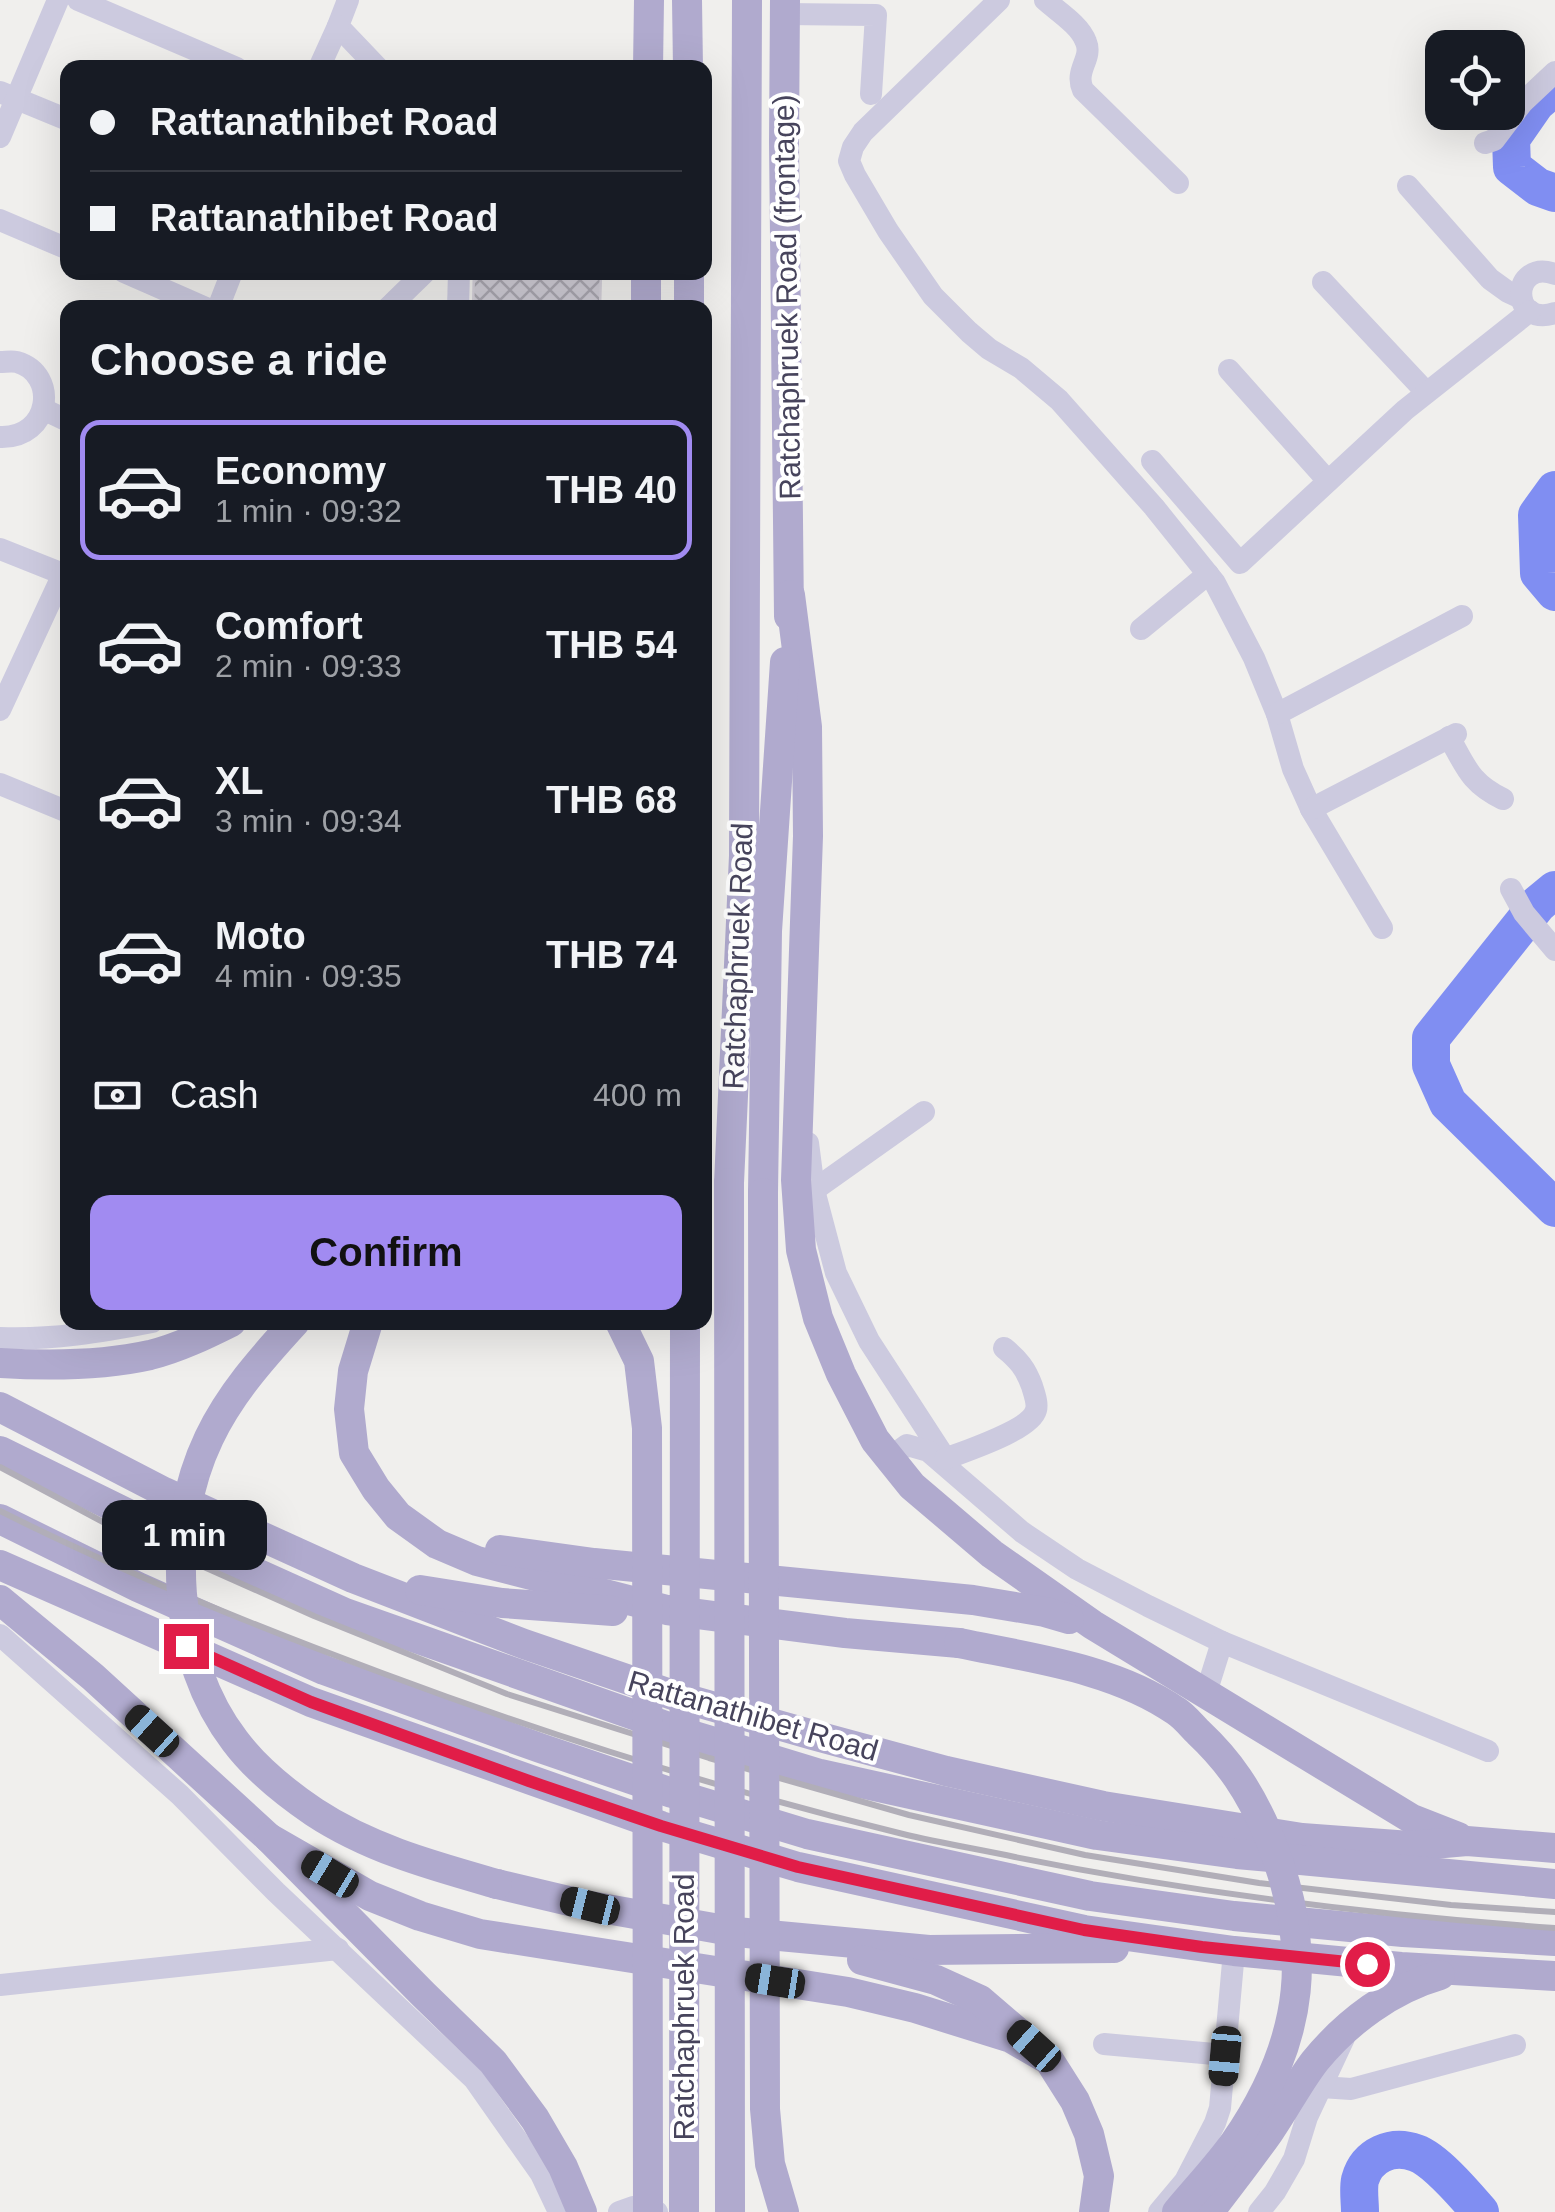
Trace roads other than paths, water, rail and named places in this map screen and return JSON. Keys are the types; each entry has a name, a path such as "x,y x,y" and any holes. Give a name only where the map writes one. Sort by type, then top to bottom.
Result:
{"main road":[{"path":"648,60 649,0"},
{"path":"688,0 688,60"},
{"name":"Ratchaphruek Road","path":"730,2212 729,1183 744,856 747,0"},
{"name":"Ratchaphruek Road (frontage)","path":"785,7 790,595"},
{"path":"790,595 807,727 808,836 796,1180 801,1250 818,1318 875,1440 912,1486 992,1554 1093,1625 1412,1820 1467,1841"},
{"path":"784,2212 770,2164 765,2108 763,1193 767,931 790,595"},
{"path":"0,1363 98,1363 150,1354 215,1330"},
{"path":"288,1330 232,1397 208,1438 184,1520 182,1591 197,1668 210,1702 236,1742 267,1776 315,1812 370,1842 426,1864 590,1906 883,1964 936,1980 980,2000 1049,2060 1076,2101 1099,2176 1094,2212"},
{"path":"365,1330 354,1370 350,1409 354,1453 398,1516 437,1544 477,1561 667,1610 845,1634 959,1644 1050,1662 1122,1682 1178,1711 1216,1749 1244,1784 1286,1884 1297,1942 1297,1988 1289,2034 1264,2094 1234,2144 1176,2212"},
{"path":"624,1330 639,1361 647,1428 648,2212"},
{"name":"Ratchaphruek Road","path":"684,1330 684,2212"},
{"name":"Rattanathibet Road","path":"0,1406 164,1492 353,1578 524,1644 676,1696 946,1771 1103,1806 1302,1838 1410,1846 1467,1841 1555,1848"},
{"name":"Rattanathibet Road","path":"0,1451 162,1531 345,1612 670,1728 820,1774 1097,1835 1237,1854 1555,1884"},
{"path":"398,1516 506,1552 973,1600 1093,1625"},
{"path":"0,1519 138,1587 324,1670 634,1780 807,1834"},
{"path":"0,1565 311,1702 661,1826 798,1867 1084,1930 1202,1947 1555,1976"},
{"path":"353,1578 502,1603 748,1622"},
{"path":"0,1600 93,1678 269,1838 494,2062 535,2119 582,2212"},
{"path":"529,1781 807,1834 1090,1896 1234,1916 1555,1940"},
{"path":"269,1838 370,1896 480,1934 848,1992 990,2030 1049,2060"},
{"path":"736,1932 929,1950 1202,1947"},
{"path":"1209,2212 1316,2061 1350,2026 1385,1998 1417,1982 1457,1970"}],"street":[{"path":"0,138 8,96 58,0"},
{"path":"78,0 218,60"},
{"path":"323,60 348,0"},
{"path":"999,0 863,132 849,162 888,231 933,296 979,341 1021,368 1059,400 1212,579 1254,658 1277,714 1293,769 1382,928"},
{"path":"1044,0 1086,41 1079,79 1084,90 1178,184"},
{"path":"785,7 876,8 871,94"},
{"path":"338,26 370,60"},
{"path":"1484,143 1494,140 1522,103 1555,72"},
{"path":"8,96 60,117"},
{"path":"1408,186 1490,278 1542,316 1555,313"},
{"path":"0,220 60,246"},
{"path":"1526,305 1524,282 1530,275 1546,271 1555,274"},
{"path":"142,280 188,300"},
{"path":"396,300 416,280"},
{"path":"1323,282 1426,392"},
{"path":"1140,628 1240,563 1526,305"},
{"path":"0,362 17,362 34,372 43,390 44,409 33,428 15,438 0,438"},
{"path":"1230,370 1328,481"},
{"path":"44,409 60,417"},
{"path":"1152,461 1240,563"},
{"path":"0,548 60,573"},
{"path":"0,710 60,587"},
{"path":"1277,714 1462,616"},
{"path":"1312,808 1452,736 1472,778 1503,799"},
{"path":"0,784 60,809"},
{"path":"1510,889 1524,914 1555,950"},
{"path":"799,1045 814,1190 836,1272 861,1324 951,1466"},
{"path":"814,1190 924,1112"},
{"path":"0,1338 38,1340 108,1330"},
{"path":"951,1466 1018,1428 1036,1412 1027,1372 1004,1348"},
{"path":"888,1458 907,1445 928,1452 951,1466 1022,1532 1077,1568 1222,1642 1488,1752"},
{"path":"0,1635 180,1795 276,1892 474,2079 541,2174 559,2212"},
{"path":"1206,1693 1222,1642"},
{"path":"0,1985 338,1950"},
{"path":"1159,2212 1185,2181 1220,2108 1234,1950"},
{"path":"1259,2212 1294,2158 1306,2117 1350,2026"},
{"path":"1104,2044 1225,2056"},
{"path":"1321,2087 1351,2089 1515,2045"},
{"path":"619,2212 634,2207 658,2212"}],"waterway":[{"path":"1555,87 1536,103 1511,139 1512,167 1538,187 1555,193"},
{"path":"1555,490 1537,515 1539,573 1555,592"},
{"path":"1555,890 1538,904 1431,1038 1431,1065 1448,1103 1555,1208"},
{"path":"1360,2212 1359,2184 1363,2171 1374,2158 1398,2150 1416,2153 1432,2163 1480,2212"}],"railway":[{"path":"0,1467 103,1522 314,1616 507,1694 709,1758 909,1815 1085,1855 1259,1883 1451,1905 1555,1912"},
{"path":"0,1511 189,1597 446,1697 771,1800 917,1837 1216,1892 1555,1928"}]}
